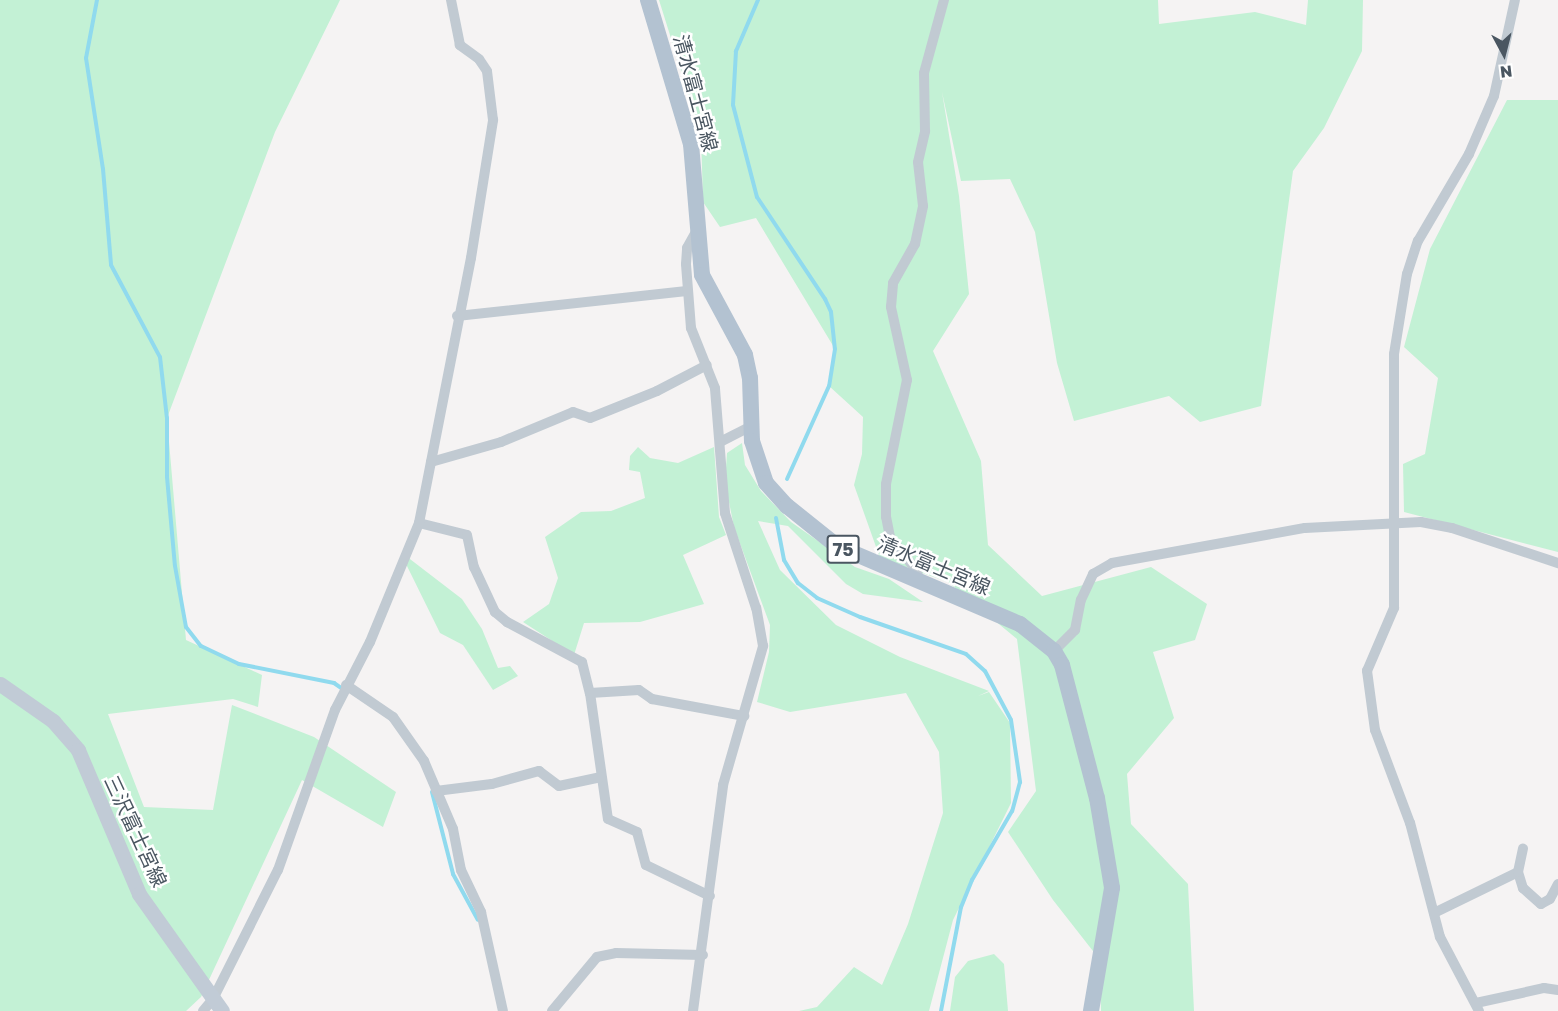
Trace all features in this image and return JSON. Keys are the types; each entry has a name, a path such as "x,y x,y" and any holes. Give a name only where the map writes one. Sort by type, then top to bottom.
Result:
{"main road":[{"name":"清水富士宮線","path":"648,0 691,144 698,255 708,292 745,355 750,378 751,426 758,465 766,483 787,506 837,546 1020,624 1054,651 1067,677 1110,863 1111,907 1091,1011"},
{"name":"三沢富士宮線","path":"0,684 53,721 78,750 139,894 217,1005"}],"street":[{"path":"203,1011 217,1005 278,870 341,697 370,642 419,523 457,316 471,258 493,120 487,71 479,59 460,45 451,0"},
{"path":"920,581 916,570 890,537 886,517 886,484 907,380 891,307 893,283 915,244 923,206 918,162 925,131 924,73 944,0"},
{"path":"1515,0 1494,96 1469,153 1418,241 1407,274 1394,354 1396,524 1394,608 1367,671 1375,730 1410,823 1448,958 1478,1007 1544,988 1558,990"},
{"path":"693,1011 703,955 723,785 763,646 756,608 725,513 715,388 691,328 687,291 687,248 697,230"},
{"path":"457,316 687,291"},
{"path":"431,462 501,442 573,412 590,418 657,391 707,365"},
{"path":"720,442 751,426"},
{"path":"1054,651 1075,630 1081,600 1093,574 1112,564 1305,528 1421,522 1452,528 1558,563"},
{"path":"419,523 467,535 474,567 495,612 507,622 582,662 590,693 609,819 637,832 646,865 710,896"},
{"path":"346,685 383,709 406,730 424,760 453,829 461,870 481,912 503,1011"},
{"path":"590,693 639,690 652,699 744,716"},
{"path":"436,791 492,784 539,771 559,786 601,777"},
{"path":"1523,849 1518,872 1523,888 1541,904 1550,899 1558,884"},
{"path":"1434,913 1518,872"},
{"path":"552,1011 597,957 616,953 703,955"}],"green space":[{"path":"0,0 340,0 275,132 167,418 186,640 262,675 258,707 233,699 108,714 144,807 213,810 232,705 314,737 396,792 383,827 302,780 201,997 186,1011 0,1011"},
{"path":"659,0 1158,0 1159,24 1255,12 1306,25 1308,0 1363,0 1362,51 1324,128 1293,171 1261,406 1200,422 1169,396 1074,421 1057,363 1035,232 1010,179 961,181 942,92 959,196 969,294 933,351 981,461 988,545 1042,596 1151,567 1207,604 1195,640 1153,652 1174,718 1127,774 1131,824 1188,884 1194,1011 1101,1011 1100,960 1053,900 1008,832 1036,791 1017,639 948,582 880,558 854,485 862,454 863,417 829,386 835,349 756,218 720,227 703,202 701,134"},
{"path":"1507,100 1558,100 1558,552 1404,512 1403,464 1425,454 1438,378 1404,347 1430,249"},
{"path":"742,443 745,465 761,491 791,522 855,567 889,579 923,602 863,594 846,584 788,526 758,521 780,570 836,625 900,657 989,691 978,696 989,692 1010,723 1011,803 953,920 929,1011 799,1011 817,1007 854,967 882,985 908,924 943,813 939,752 906,693 790,712 757,702 769,652 770,625 734,527 725,482 727,453"},
{"path":"638,447 650,458 678,463 714,447 719,517 726,535 683,555 704,604 640,622 584,623 574,655 523,622 549,604 558,578 545,537 581,512 611,511 645,498 640,472 629,470 630,456"},
{"path":"406,556 462,599 482,629 498,668 510,666 518,676 493,690 463,645 440,633 406,564"},
{"path":"994,954 1004,964 1008,1011 950,1011 955,977 968,961"}],"waterway":[{"path":"97,0 86,58 103,169 111,265 160,357 167,418 167,477 175,566 186,627 201,646 239,664 334,683 344,690"},
{"path":"758,0 736,51 733,105 757,197 825,299 831,312 835,349 829,386 787,479"},
{"path":"776,518 784,560 798,583 817,598 860,617 966,654 985,671 1011,720 1020,782 1012,811 972,880 961,907 941,1011"},
{"path":"432,792 453,874 478,920"}]}
